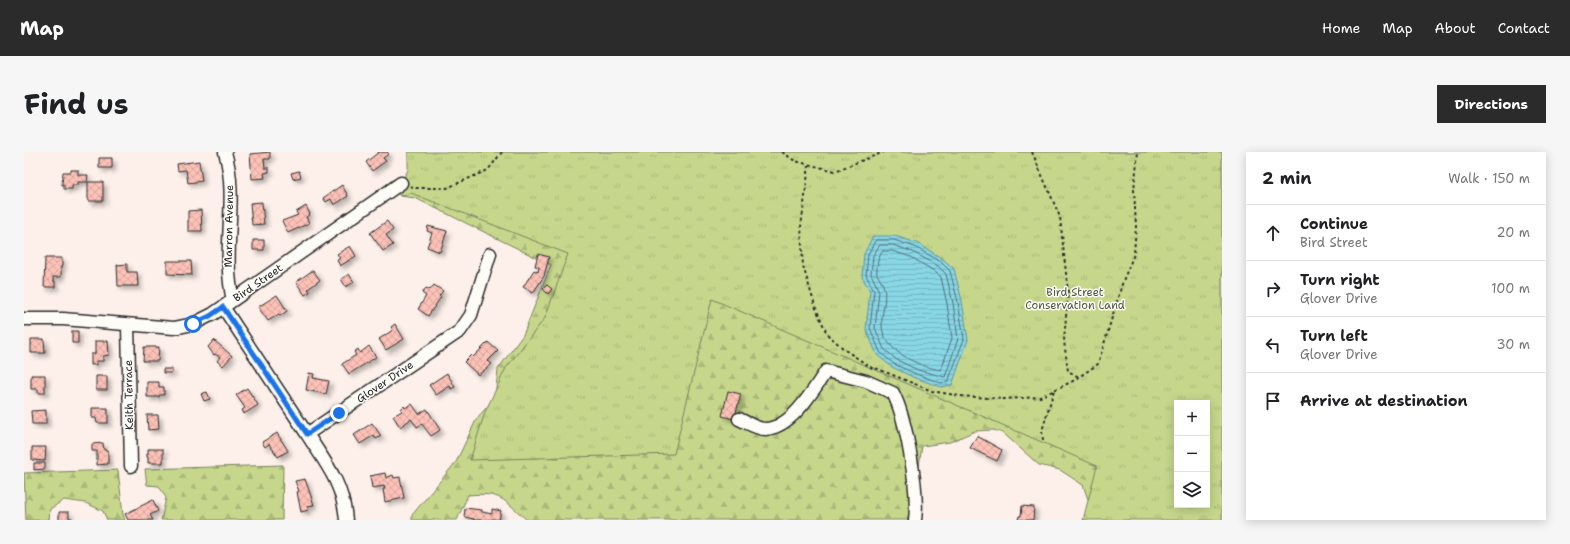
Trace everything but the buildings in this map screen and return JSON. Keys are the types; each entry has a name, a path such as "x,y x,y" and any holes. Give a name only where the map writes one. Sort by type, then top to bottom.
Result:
{"street":[{"name":"Marron Avenue","path":"225,152 231,187 228,259 229,282 234,300"},
{"name":"Bird Street","path":"24,319 63,319 174,328 193,324 210,316 234,300 401,183"},
{"name":"Glover Drive","path":"307,434 460,331 471,315 490,254"},
{"path":"223,307 332,472 343,498 346,520"},
{"name":"Keith Terrace","path":"128,325 130,466"},
{"path":"739,419 763,429 778,427 804,404 826,371 866,381 893,393 902,416 910,457 915,492 915,520"}],"path":[{"path":"401,183 416,188 447,188 488,170 502,152"},
{"path":"782,152 795,161 835,171 884,152"},
{"path":"1032,152 1060,216 1068,292 1064,341 1068,371 1079,377"},
{"path":"809,165 801,227 803,266 815,306 827,334 845,350 872,368 878,369 932,391 960,396 1004,400 1040,397 1079,377 1098,364 1123,281 1134,254 1136,226 1134,190 1138,152"},
{"path":"1043,440 1042,431 1054,390"}],"green space":[{"name":"Bird Street Conservation Land","path":"408,152 1222,152 1222,520 1083,520 1097,466 712,299 674,454 470,460 485,412 506,368 545,318 568,254 411,193 400,196 392,180 404,177 408,170"},
{"name":"Bird Street Conservation Land","path":"467,152 1222,152 1222,520 1089,502 1083,485 1060,470 1039,465 1003,433 993,430 975,431 950,442 922,446 911,520 527,520 501,498 479,494 468,495 457,520 412,520 412,515 456,462 477,418 495,398 498,369 523,335 551,265 415,198 400,196 392,180 409,180"},
{"path":"283,465 282,520 161,520 166,498 159,486 147,485 145,469"},
{"path":"118,470 123,515 125,520 107,520 103,511 86,503 64,500 50,509 49,520 26,520 24,473"}],"water":[{"path":"873,236 895,236 917,243 943,259 954,269 962,301 968,340 952,385 941,387 915,378 892,367 877,355 866,329 870,291 862,277 864,254"}],"route":[{"path":"193,324 210,316 223,307 307,434 339,413"}]}
